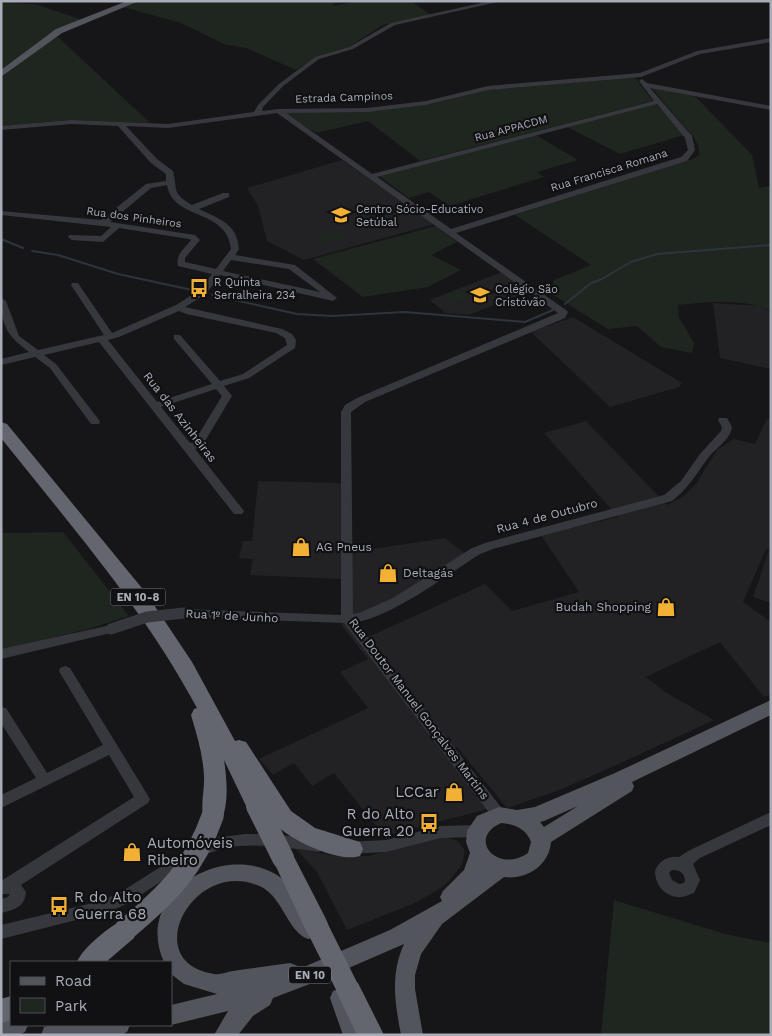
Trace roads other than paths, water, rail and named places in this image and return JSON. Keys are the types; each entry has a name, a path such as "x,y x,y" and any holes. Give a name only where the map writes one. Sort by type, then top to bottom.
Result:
{"highway":[{"name":"EN 10-8","path":"1,427 124,577 158,625 190,679 344,992 371,1035"},
{"name":"EN 10-8","path":"31,465 41,484 117,581 201,715 253,808"},
{"path":"190,679 202,690 284,818 293,828 312,839 352,849"},
{"path":"90,961 173,888 188,869 208,833 213,815 216,770 201,715"}],"main road":[{"path":"1,74 58,31 136,1"},
{"path":"520,817 535,828 540,839 540,847 532,861 516,869 500,868 487,862 480,854 475,843 476,831 485,820 500,814 520,817 537,815 704,740 771,707"},
{"path":"540,839 621,788 704,740"},
{"name":"EN 10","path":"172,1006 295,976 381,935 436,906 463,886 472,875 480,854"},
{"name":"EN 10","path":"172,1016 223,1004 387,942 441,914 500,868"},
{"path":"295,976 216,984 187,975 173,962 167,943 167,922 175,904 191,886 213,875 237,872 258,876 272,882 312,928"},
{"path":"412,1035 404,981 406,961 413,945 441,914"},
{"path":"225,1035 234,1020 246,1008 295,976"},
{"path":"344,992 354,1035"},
{"name":"EN 10-8","path":"344,992 360,1035"},
{"path":"52,1035 112,1026"}],"street":[{"path":"257,114 260,106 281,85 316,58 351,48 392,24 499,1"},
{"name":"Estrada Campinos","path":"1,128 71,122 182,125 278,111 360,110 394,107 426,103 488,88 638,76 699,52 771,40"},
{"name":"Rua Francisca Romana","path":"450,232 684,159 691,153 693,148 689,138 638,76"},
{"path":"644,85 771,108"},
{"name":"Rua APPACDM","path":"370,177 658,102"},
{"name":"Rua Doutor Manuel Gonçalves Martins","path":"278,111 559,308 563,314 360,400 348,408 346,412 347,619 500,814"},
{"path":"1,362 106,338 178,307 202,293 235,249 236,242 228,228 173,194 170,172 154,162 119,123"},
{"path":"128,132 133,127 144,125"},
{"path":"103,223 149,186 171,182"},
{"path":"193,208 226,195"},
{"name":"Rua dos Pinheiros","path":"1,213 103,223 195,238 195,242 181,258 180,262 184,265 334,298 292,267 230,257"},
{"path":"72,237 103,239 117,225"},
{"name":"Rua das Azinheiras","path":"75,285 106,338 154,406 238,511"},
{"path":"1,301 15,337 53,366 95,422"},
{"path":"154,406 246,376 288,350 293,342 290,337 279,331 186,311 178,307"},
{"path":"177,337 227,396 198,444 188,448"},
{"name":"Rua 4 de Outubro","path":"347,619 361,617 384,608 476,551 489,546 668,498 682,489 691,479 702,458 726,432 727,427 723,420"},
{"name":"Rua 1º de Junho","path":"1,654 111,628 147,617 184,613 276,619 347,619"},
{"path":"3,888 143,799 65,671"},
{"path":"1,712 44,779"},
{"path":"1,802 44,779 112,747"},
{"path":"682,864 695,854 771,818"},
{"path":"1,932 110,904 124,898 198,850 225,840 255,839 352,849 386,846 441,832 476,831"},
{"path":"1,906 13,904 18,896 16,889 9,886 3,888"}],"waterway":[{"path":"1,239 23,248"},
{"path":"565,304 591,283 600,280 631,262 657,254 771,245"},
{"path":"32,251 58,255 118,274 192,290"},
{"path":"212,295 297,314 332,316 405,312 525,322 553,310"}],"place":[{"name":"Centro Sócio-Educativo Setúbal","path":"341,215"},
{"name":"R Quinta Serralheira 234","path":"199,288"},
{"name":"Colégio São Cristóvão","path":"480,295"},
{"name":"AG Pneus","path":"301,547"},
{"name":"Deltagás","path":"388,573"},
{"name":"Budah Shopping","path":"666,607"},
{"name":"LCCar","path":"454,792"},
{"name":"R do Alto Guerra 20","path":"429,823"},
{"name":"Automóveis Ribeiro","path":"132,852"},
{"name":"R do Alto Guerra 68","path":"59,906"}]}
